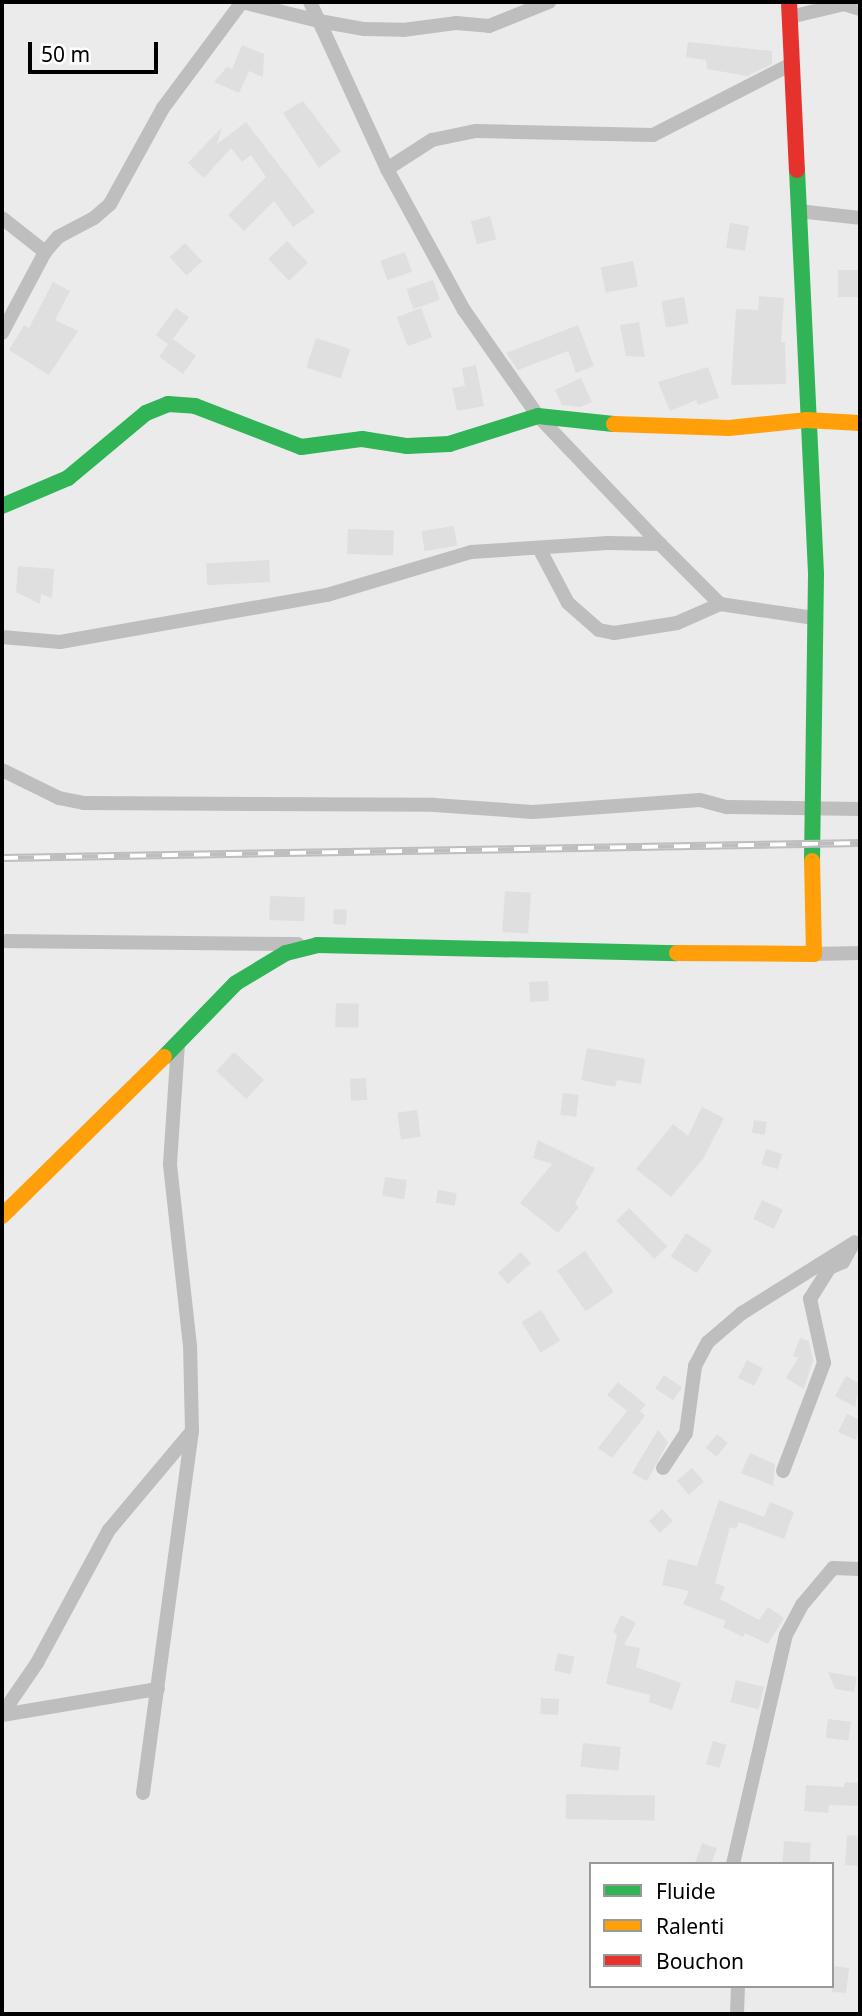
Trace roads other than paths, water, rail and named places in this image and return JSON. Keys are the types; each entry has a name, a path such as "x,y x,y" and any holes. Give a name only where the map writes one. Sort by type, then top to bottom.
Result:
{"street":[{"path":"2,333 45,252 58,237 94,218 110,204 157,117 242,2 364,29 403,30 456,23 489,26 549,2"},
{"path":"310,2 387,169 464,310 538,416 720,604"},
{"path":"814,954 811,810 815,548 806,420 790,65 790,9 844,4 860,9"},
{"path":"387,169 432,140 476,131 653,135 790,65"},
{"path":"798,211 860,218"},
{"path":"2,218 45,252"},
{"path":"2,506 68,478 146,412 168,404 195,406 279,442 301,447 362,439 407,446 449,444 538,416 690,429 806,420 860,423"},
{"path":"2,637 60,642 327,595 471,552 516,547 540,550 660,544"},
{"path":"540,550 568,603 598,630 614,633 666,626 720,604 814,618"},
{"path":"2,770 59,798 84,803 435,805 533,812 700,800 727,807 860,809"},
{"path":"2,941 317,945 578,954 860,953"},
{"path":"2,1216 253,969 317,945"},
{"path":"144,1793 192,1431 190,1346 170,1176 178,1045"},
{"path":"663,1468 686,1433 695,1366 708,1342 759,1302 858,1240"},
{"path":"783,1471 824,1363 810,1299 829,1268 843,1262 858,1240"},
{"path":"2,1714 37,1663 109,1530 192,1431"},
{"path":"733,1862 786,1635 802,1605 833,1568 860,1569"},
{"path":"2,1714 158,1689"},
{"path":"737,2014 738,1988"}],"railway":[{"path":"2,858 860,843"}]}
